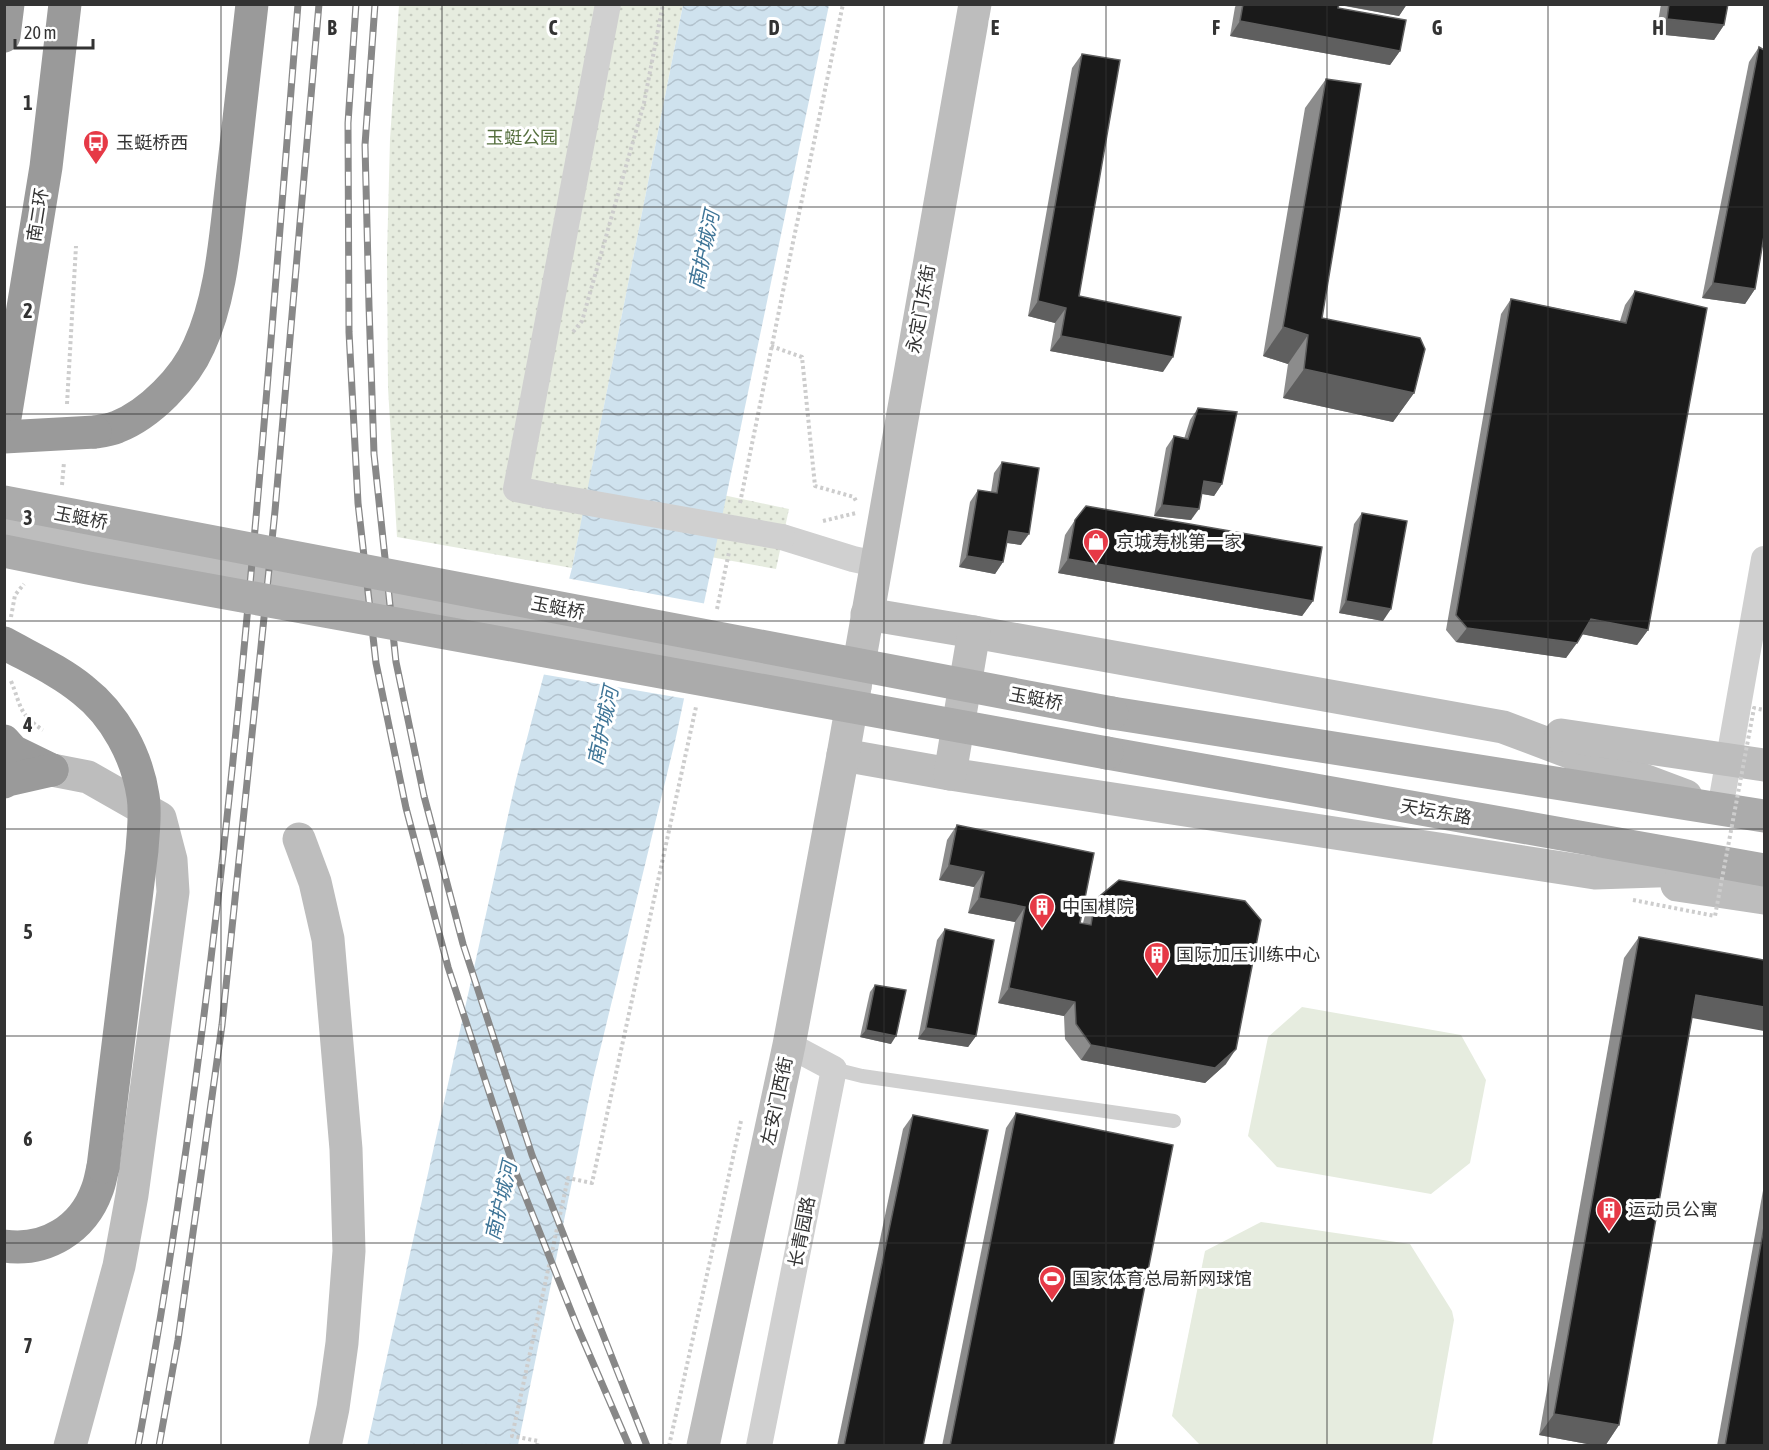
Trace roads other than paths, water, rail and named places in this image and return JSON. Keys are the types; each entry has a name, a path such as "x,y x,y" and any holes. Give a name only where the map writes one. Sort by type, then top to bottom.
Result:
{"highway":[{"path":"4,36 8,4"},
{"name":"南二环","path":"4,424 46,167 65,4"},
{"path":"4,437 94,432 117,427 142,412 166,393 199,347 209,319 224,248 252,4"},
{"path":"4,1246 35,1247 55,1239 72,1227 85,1213 97,1191 103,1167 144,823 143,796 136,768 124,740 106,712 84,690 57,672 8,632"},
{"path":"4,741 13,751 52,770"},
{"path":"4,782 52,770"}],"main road":[{"name":"玉蜓桥","path":"4,502 1112,713 1720,809"},
{"name":"天坛东路","path":"4,550 100,570 1107,753 1761,879"},
{"path":"1720,809 1764,816"}],"street":[{"path":"608,4 516,489 782,537 876,564"},
{"name":"永定门东街","path":"855,687 975,4"},
{"path":"4,526 290,577 855,687"},
{"path":"1503,727 1720,809 1764,559"},
{"path":"867,614 1503,727 1764,765"},
{"path":"950,774 974,632"},
{"name":"左安门西街","path":"703,1446 789,1045 855,687"},
{"path":"843,755 950,774 1595,873 1761,879"},
{"path":"52,770 87,777 160,818 171,860 173,892 132,1195 119,1266 70,1446"},
{"path":"299,839 315,882 328,939 346,1149 349,1251 342,1343 325,1446"},
{"path":"789,1045 834,1069"},
{"name":"长青园路","path":"759,1446 834,1069"}],"lane":[{"path":"834,1069 862,1076 1174,1121"}],"water":[{"name":"南护城河","path":"683,5 829,5 676,737 593,1079 518,1445 367,1446 516,780 572,568"}],"railway":[{"path":"138,1446 169,1267 195,1088 217,908 253,547 298,4"},
{"path":"159,1446 178,1340 222,1025 275,511 319,4"},
{"path":"356,4 348,123 349,332 358,503 376,663 406,808 448,967 514,1168 577,1326 629,1446"},
{"path":"375,4 365,145 369,306 374,454 396,662 424,796 463,944 532,1155 647,1446"}],"place":[{"name":"玉蜓桥西","path":"96,166"},
{"name":"京城寿桃第一家","path":"1096,565"},
{"name":"中国棋院","path":"1042,930"},
{"name":"国际加压训练中心","path":"1157,978"},
{"name":"运动员公寓","path":"1609,1233"},
{"name":"国家体育总局新网球馆","path":"1052,1302"}],"park label":[{"name":"玉蜓公园","path":"522,138"}]}
